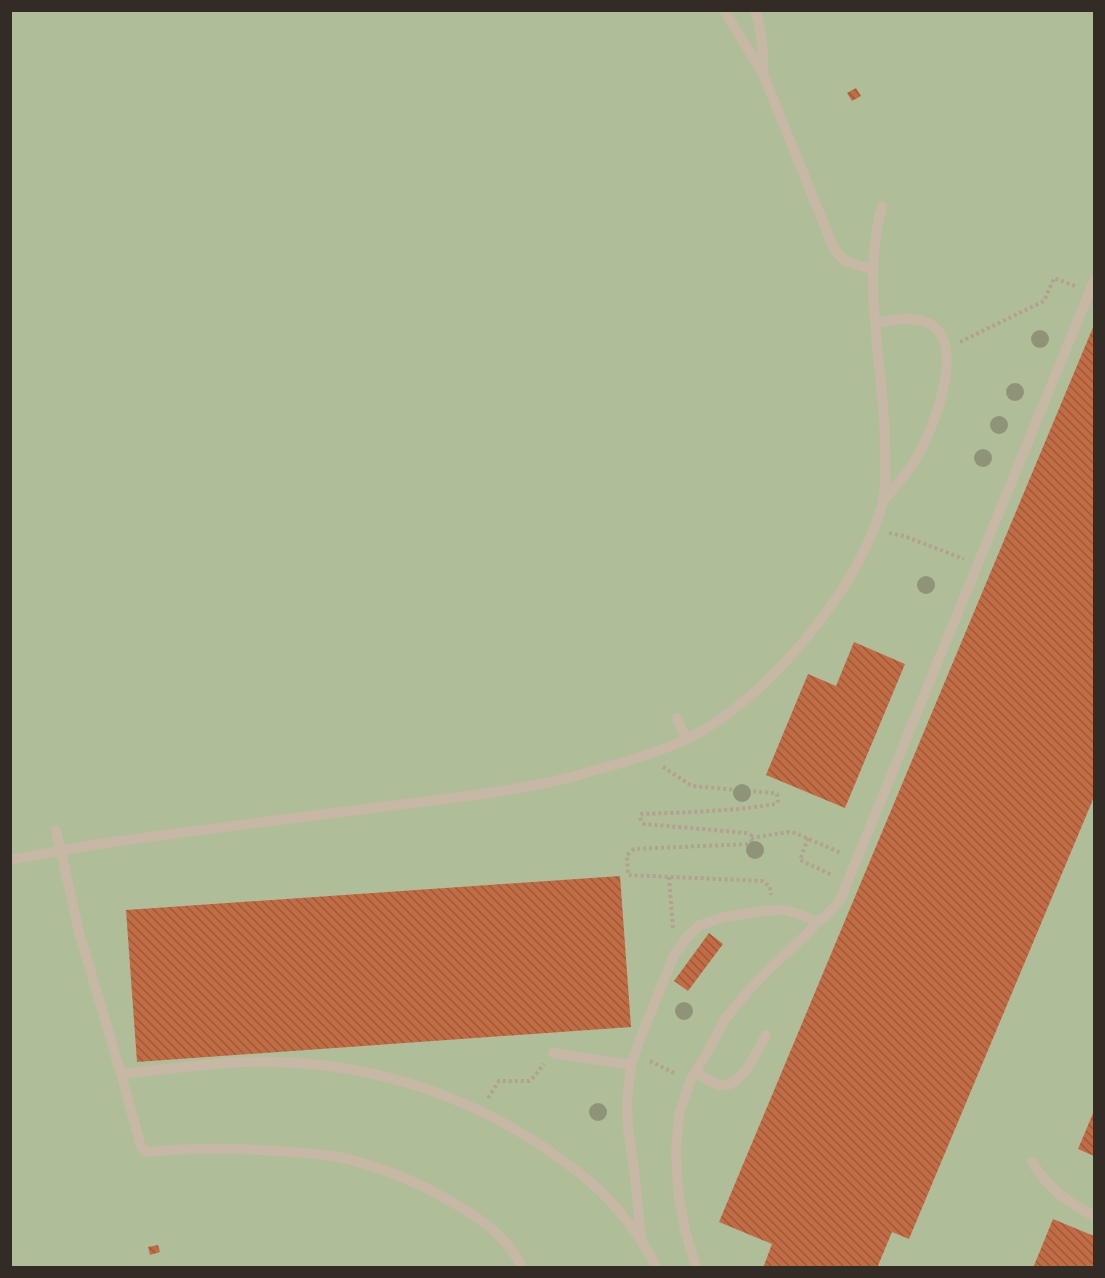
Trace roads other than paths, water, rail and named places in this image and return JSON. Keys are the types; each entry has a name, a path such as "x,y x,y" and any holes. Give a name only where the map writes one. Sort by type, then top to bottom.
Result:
{"lane":[{"path":"724,10 763,74 834,249 844,261 873,270"},
{"path":"755,10 763,43 763,74"},
{"path":"10,860 117,841 542,784 645,755 686,739 729,713 770,678 805,640 840,591 874,531 883,501 886,468 885,414 873,293 876,233 882,206"},
{"path":"696,1268 685,1230 678,1192 676,1162 679,1115 692,1076 725,1019 742,998 840,900 1095,281"},
{"path":"875,323 899,319 920,320 931,324 944,339 946,349 946,376 931,427 906,474 883,501"},
{"path":"677,718 686,739"},
{"path":"56,830 79,932 141,1147 145,1151 231,1148 336,1157 372,1166 410,1179 475,1215 506,1242 522,1268"},
{"path":"641,1239 628,1129 627,1100 631,1065 647,1019 674,955 688,936 700,925 724,916 784,910 817,922"},
{"path":"692,1076 721,1085 730,1085 751,1063 766,1035"},
{"path":"553,1053 631,1065"},
{"path":"121,1074 216,1064 281,1062 376,1074 416,1084 501,1121 535,1141 577,1171 616,1208 641,1239 657,1268"},
{"path":"1032,1162 1042,1178 1057,1193 1095,1216"}]}
